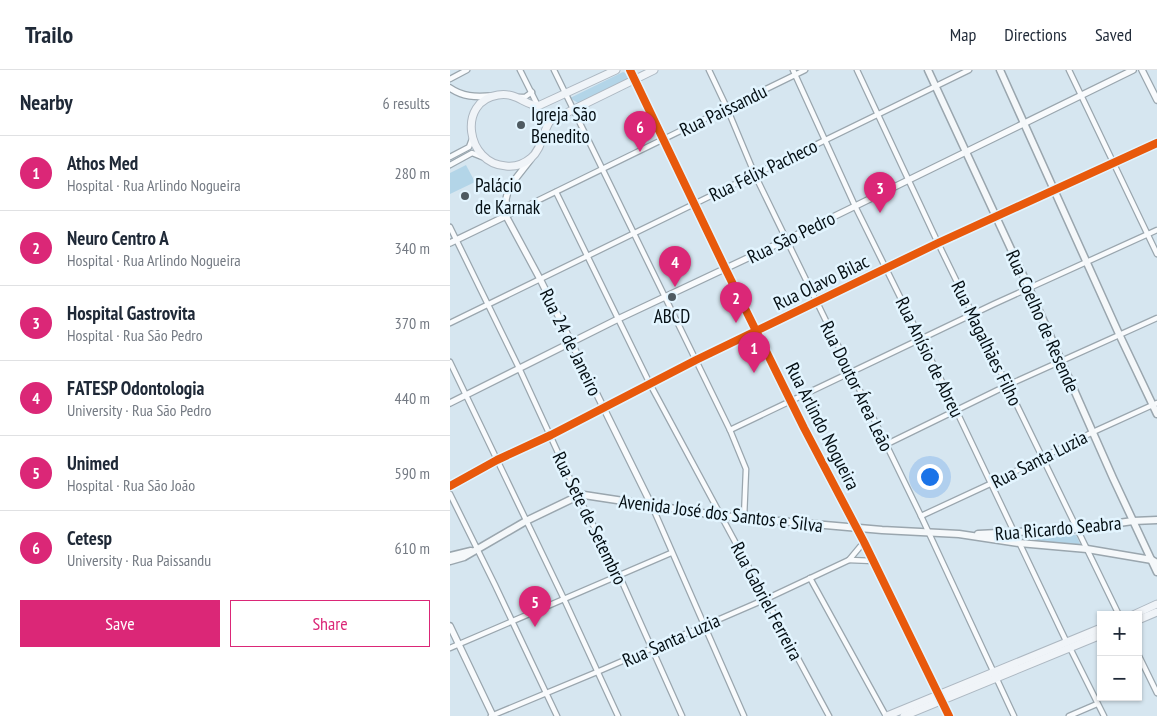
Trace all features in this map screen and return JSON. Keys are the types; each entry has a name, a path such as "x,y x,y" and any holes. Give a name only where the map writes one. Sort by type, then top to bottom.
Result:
{"main road":[{"path":"616,70 538,106 510,95 498,95 487,99 474,110 471,124 473,138 482,156 492,163 510,166 519,165 532,157 550,121 654,70"},
{"name":"Rua Coelho de Resende","path":"928,70 1029,288 1133,521 1155,562 1157,572"},
{"path":"1000,70 1119,334 1155,404 1157,414"},
{"path":"450,561 464,557 526,521 578,496"},
{"name":"Avenida José dos Santos e Silva","path":"578,496 722,516 856,528 959,534 1019,543 1087,549 1155,562"},
{"name":"Rua Ricardo Seabra","path":"959,534 1076,529 1133,521 1157,520"},
{"path":"450,556 477,549"},
{"path":"1142,611 1157,604"},
{"path":"1142,618 1157,612"},
{"path":"1068,646 1097,630"},
{"path":"904,716 994,676 1097,636"},
{"path":"887,716 941,699"}],"street":[{"path":"450,79 468,70"},
{"path":"520,70 538,106"},
{"path":"554,70 730,430 746,469 744,518"},
{"name":"Rua Arlindo Nogueira","path":"630,70 725,268 874,561 949,716"},
{"name":"Rua Doutor Área Leão","path":"709,70 755,175 921,516 1014,716"},
{"name":"Rua Paissandu","path":"506,216 727,108 794,72 805,70"},
{"name":"Rua Magalhães Filho","path":"857,70 938,243 1117,611"},
{"name":"Rua Félix Pacheco","path":"450,323 969,70"},
{"path":"1069,70 1157,254"},
{"name":"Rua São Pedro","path":"450,403 618,319 786,240 1133,70"},
{"path":"1142,70 1157,100"},
{"name":"Rua Anísio de Abreu","path":"794,72 855,206 922,339 1068,646 1104,716"},
{"path":"450,88 462,95 471,97 498,95"},
{"path":"519,97 525,97 532,92"},
{"path":"450,157 469,147 473,138"},
{"name":"Rua Olavo Bilac","path":"450,486 497,460 551,435 757,330 938,243 1157,143"},
{"path":"451,163 472,153 482,156"},
{"path":"450,243 506,216 506,199 509,187 532,157"},
{"name":"Rua Gabriel Ferreira","path":"556,192 650,384 828,716"},
{"name":"Rua 24 de Janeiro","path":"506,216 540,279 652,506 671,554 744,716"},
{"name":"Rua Sete de Setembro","path":"450,228 519,368 578,496 619,575 682,716"},
{"path":"730,430 973,314 1157,230"},
{"path":"885,445 1008,385 1157,318"},
{"path":"450,362 618,716"},
{"name":"Rua Santa Luzia","path":"921,516 1042,459 1093,432 1155,404"},
{"path":"450,494 557,716"},
{"name":"Rua Santa Luzia","path":"493,716 766,599 849,560 864,542"},
{"path":"450,648 671,554"},
{"name":"Rua Santa Luzia","path":"849,560 874,561"},
{"path":"810,578 887,716"},
{"path":"450,626 493,716"},
{"path":"1139,656 1157,692"},
{"path":"1069,716 1098,704"}],"shaded area":[{"path":"623,72 628,74 629,78 578,103 570,98"},
{"path":"466,165 475,182 450,194 450,173"},
{"path":"1076,535 1082,548 1022,541 1021,539"}],"cycle path":[{"path":"630,70 804,428 864,542 949,716"},
{"path":"450,486 497,460 551,435 696,360 938,243 1157,143"}],"place":[{"name":"Igreja São Benedito","path":"521,125"},
{"name":"Cetesp","path":"640,152"},
{"name":"Palácio de Karnak","path":"465,196"},
{"name":"Hospital Gastrovita","path":"880,213"},
{"name":"FATESP Odontologia","path":"675,287"},
{"name":"ABCD","path":"672,297"},
{"name":"Neuro Centro A","path":"736,323"},
{"name":"Athos Med","path":"754,373"},
{"name":"Unimed","path":"535,627"}]}
